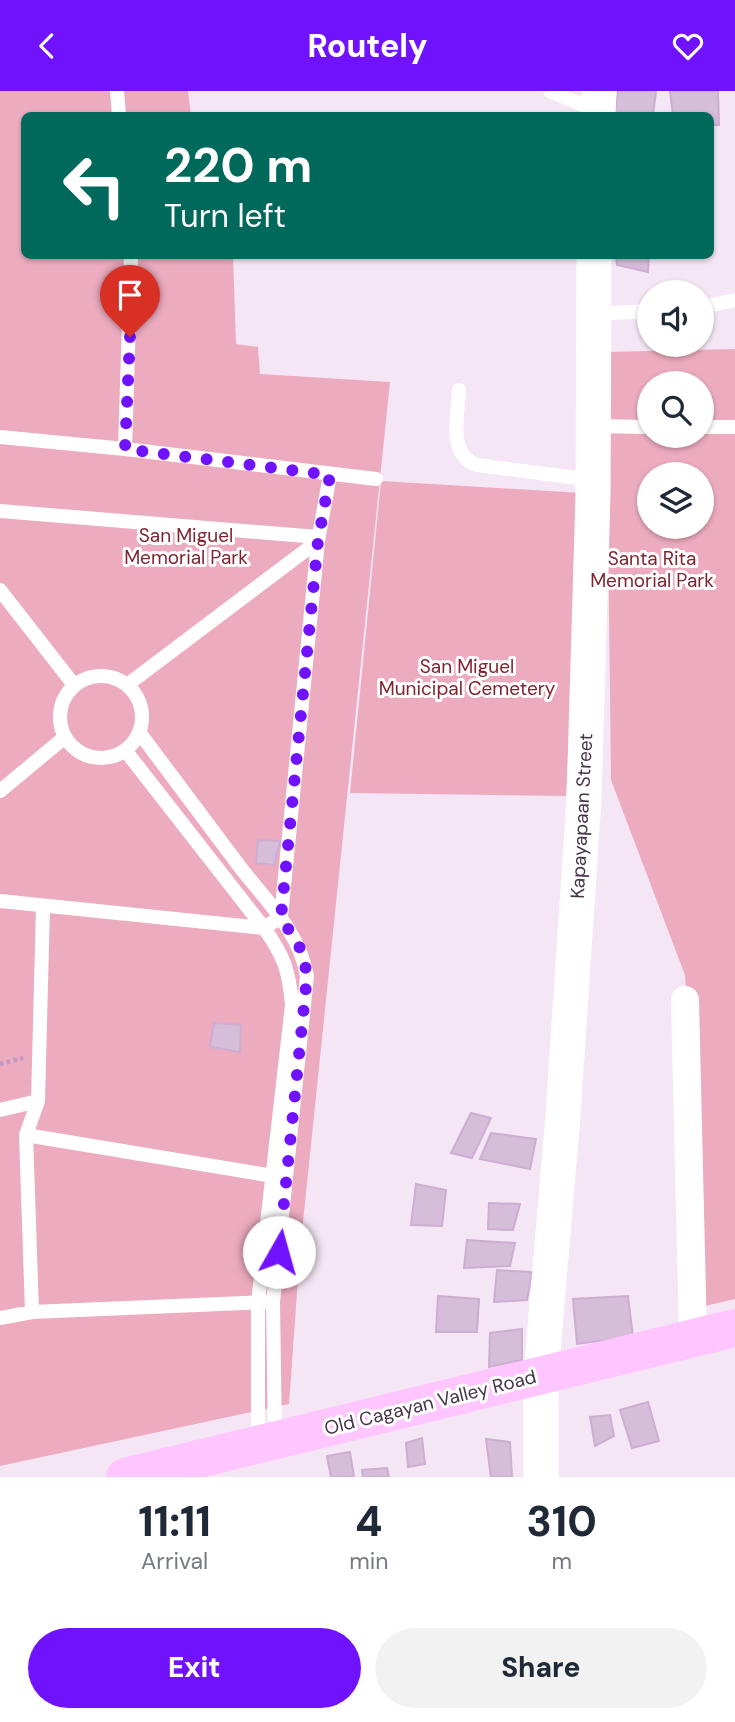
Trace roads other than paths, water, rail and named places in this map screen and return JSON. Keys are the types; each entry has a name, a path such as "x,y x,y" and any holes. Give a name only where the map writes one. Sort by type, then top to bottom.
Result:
{"main road":[{"name":"Old Cagayan Valley Road","path":"133,1476 735,1328"}],"street":[{"name":"Kapayapaan Street","path":"541,1477 541,1375 563,1115 583,799 593,480 594,259"},
{"path":"685,1000 693,1338"}],"lane":[{"path":"117,91 119,112"},
{"path":"550,91 599,106"},
{"path":"125,449 131,259"},
{"path":"714,304 735,300"},
{"path":"592,314 637,312"},
{"path":"459,390 458,450 465,460 477,465 593,480"},
{"path":"592,426 637,427"},
{"path":"714,427 735,427"},
{"path":"0,436 376,479"},
{"path":"281,917 318,539 330,475"},
{"path":"0,511 318,539"},
{"path":"127,685 318,539"},
{"path":"0,590 74,685"},
{"path":"101,676 115,678 127,685 138,699 142,715 139,732 125,750 99,758 85,755 74,748 65,737 61,726 61,704 74,685 87,678 101,676"},
{"path":"139,732 281,917 303,953 307,976 273,1302 267,1442"},
{"path":"0,791 65,737"},
{"path":"125,750 264,928 283,956 290,974 292,1005 258,1302 267,1442"},
{"path":"0,901 264,928 281,917"},
{"path":"32,1312 26,1135 38,1101 43,906"},
{"path":"0,1110 38,1101"},
{"path":"26,1135 288,1178"},
{"path":"0,1318 32,1312 273,1302"}],"park label":[{"name":"San Miguel Memorial Park","path":"186,546"},
{"name":"Santa Rita Memorial Park","path":"652,569"},
{"name":"San Miguel Municipal Cemetery","path":"467,677"}]}
